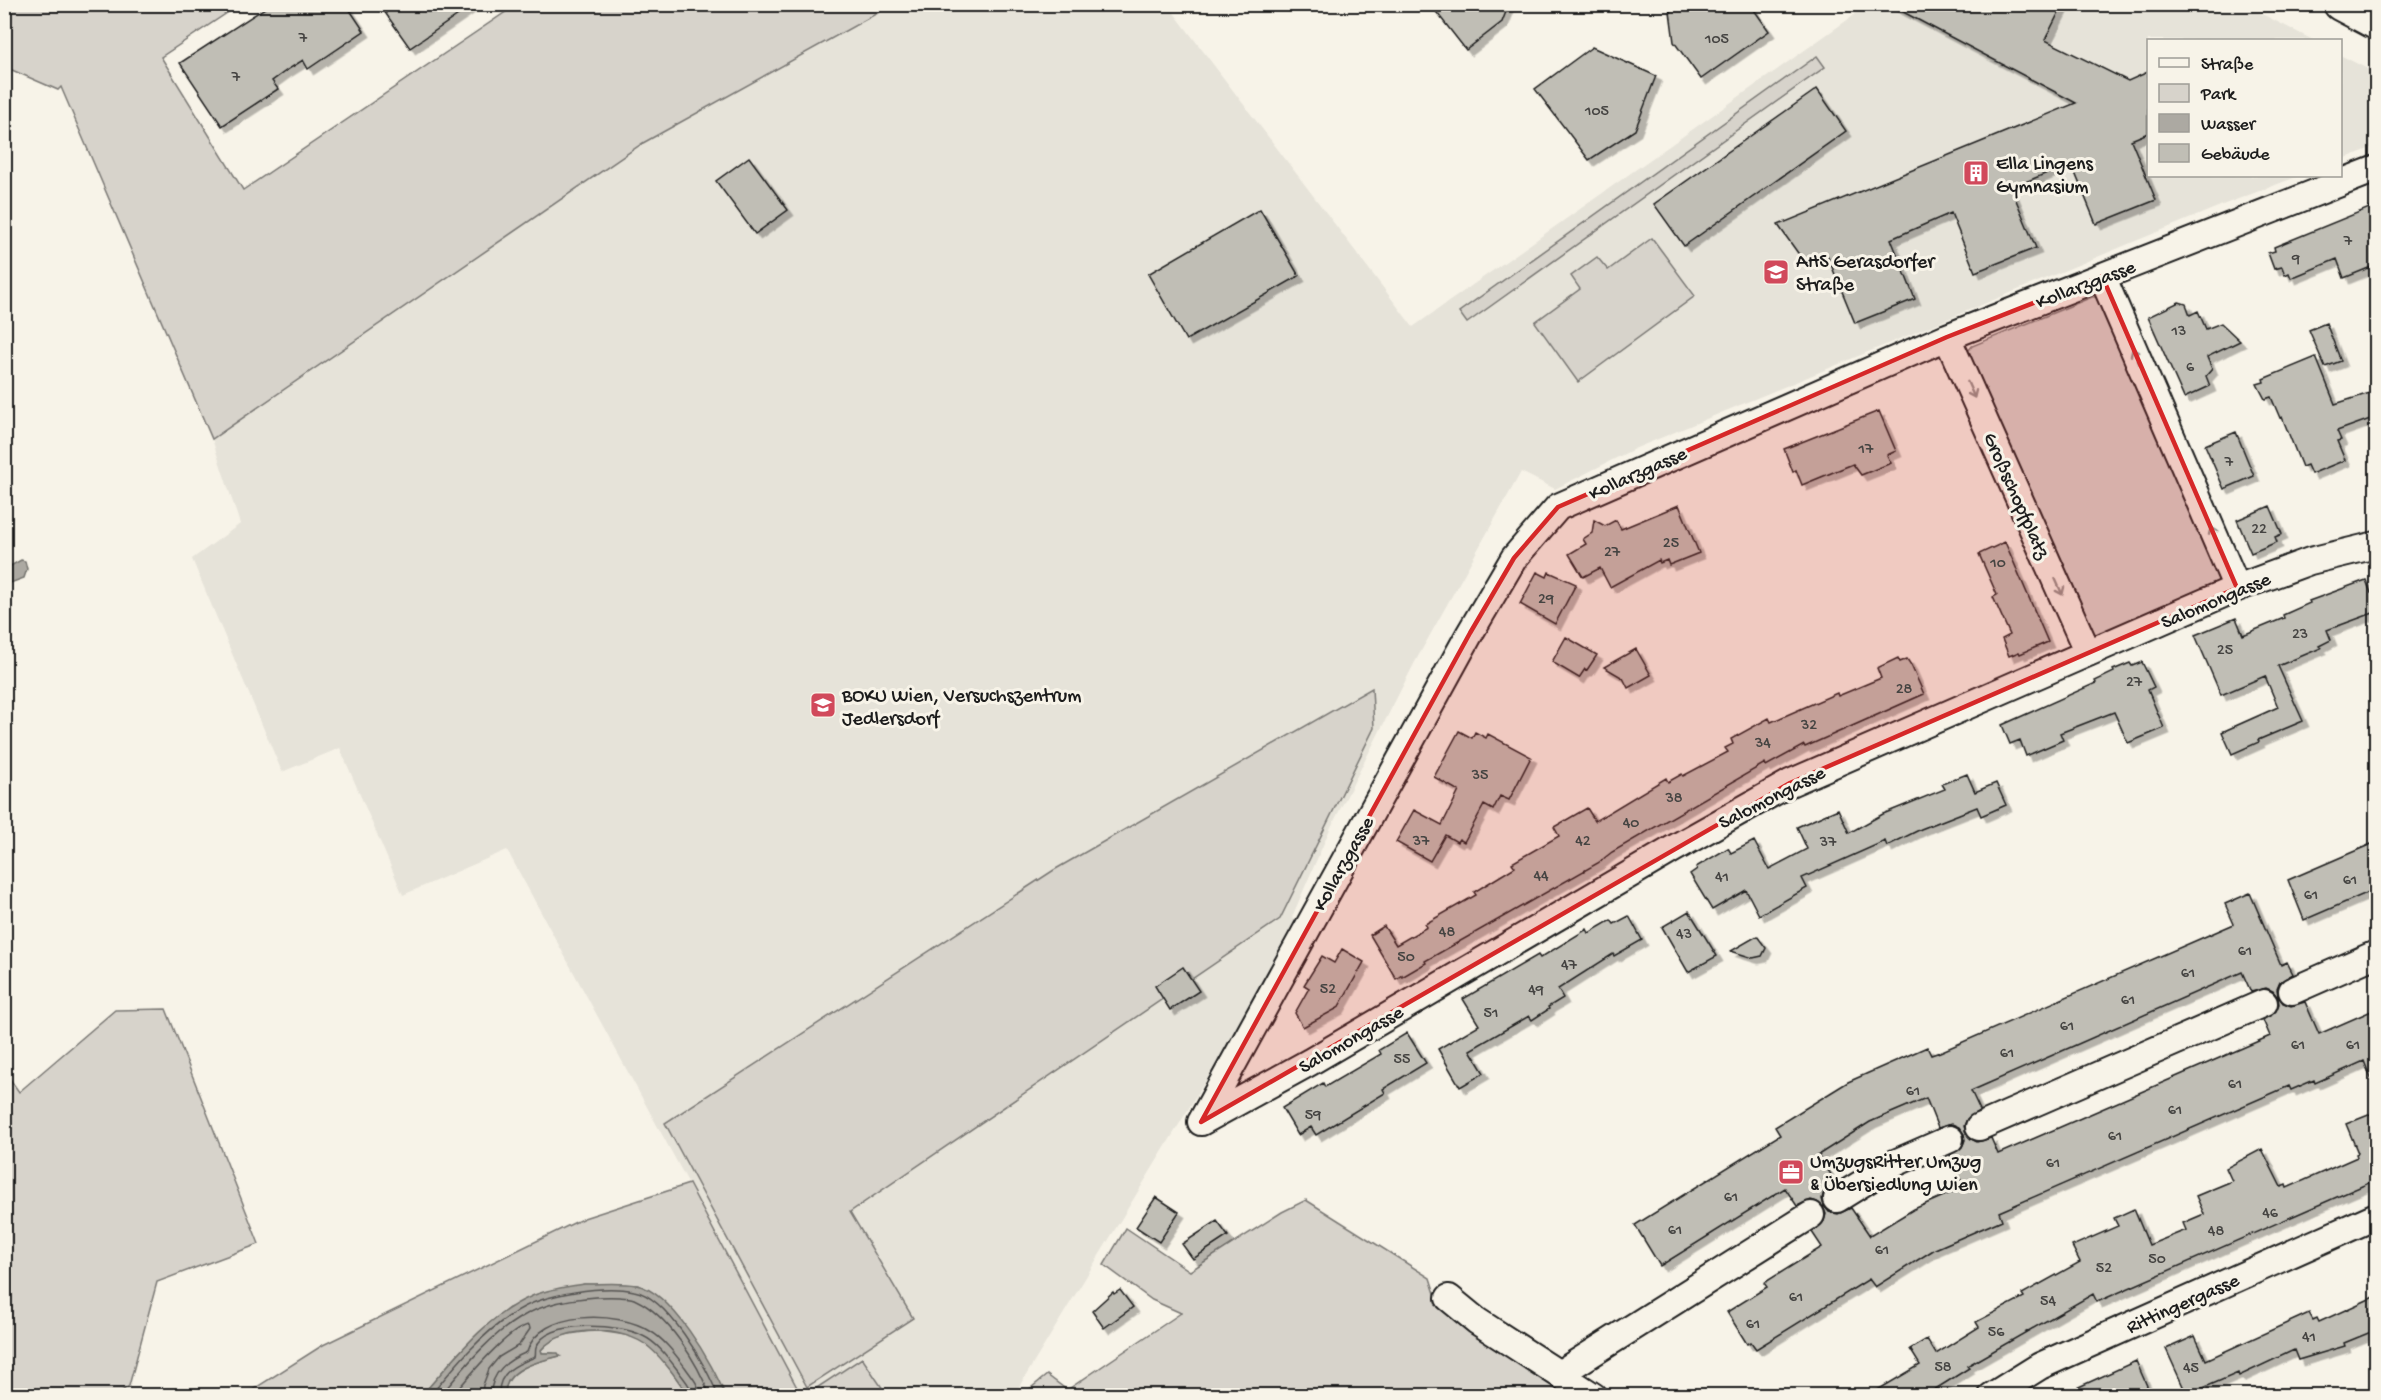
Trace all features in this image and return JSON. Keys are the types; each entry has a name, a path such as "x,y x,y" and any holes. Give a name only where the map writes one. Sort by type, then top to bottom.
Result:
{"main road":[{"path":"2340,4 2376,23"}],"street":[{"name":"Kollarzgasse","path":"1201,1122 1470,633 1514,558 1558,507 1947,337 2376,169"},
{"path":"2102,276 2237,588"},
{"name":"Großschopfplatz","path":"1947,337 2088,653"},
{"name":"Salomongasse","path":"1201,1122 1310,1062 1790,783 2237,588 2310,561 2376,544"},
{"path":"2292,991 2376,954"},
{"path":"1979,1127 2264,1003"},
{"path":"1837,1199 1895,1163 1950,1139"},
{"path":"1559,1374 1811,1215"},
{"name":"Rittingergasse","path":"1992,1395 2040,1366 2376,1216"},
{"path":"1449,1298 1477,1320 1593,1395"}],"highlighted area":[{"path":"2102,276 2237,588 1790,783 1201,1122 1470,633 1514,558 1558,507 1947,337"}],"shaded area":[{"name":"BOKU Wien, Versuchszentrum Jedlersdorf","path":"892,5 1168,5 1413,327 1853,16 1859,5 2244,5 2311,39 2147,39 2147,177 2296,177 2225,204 1634,449 1555,489 1521,472 1415,662 1330,829 1292,917 1300,926 1014,1395 887,1395 862,1358 806,1395 801,1395 507,850 403,895 340,748 282,772 192,559 240,524 212,439 643,143"},
{"path":"2342,56 2376,73 2376,146 2342,160"}],"green space":[{"path":"5,4 239,5 161,57 243,190 516,5 892,5 643,143 212,439 61,87 58,90 5,67"},
{"path":"1817,56 1825,67 1467,323 1459,312"},
{"path":"1652,238 1695,296 1578,382 1535,322 1580,289 1571,276 1597,257 1608,270"},
{"path":"2092,297 2100,297 2221,585 2090,640 1965,355 1972,346"},
{"path":"1372,688 1374,728 1280,919 850,1212 913,1318 807,1387 665,1123 1054,870"},
{"path":"166,1009 259,1244 157,1282 129,1386 116,1395 5,1395 5,1072 19,1092 115,1010"},
{"path":"689,1184 801,1395 725,1395 703,1353 638,1285 584,1284 509,1308 458,1354 422,1395 243,1396 323,1345 584,1218"},
{"path":"1306,1200 1430,1278 1439,1306 1576,1395 1021,1396 1047,1375 1067,1390 1181,1313 1152,1300 1104,1265 1126,1228 1190,1271 1282,1212"},
{"path":"599,1331 633,1337 641,1341 664,1362 688,1395 505,1396 506,1387 516,1373 533,1364 560,1356 553,1353 542,1353 541,1350 547,1344 568,1334"},
{"path":"862,1358 887,1395 806,1395"}],"water":[{"path":"21,560 25,561 27,569 24,578 5,585 5,569"},
{"path":"584,1284 636,1285 649,1290 663,1300 701,1348 725,1395 688,1395 666,1364 650,1348 626,1335 594,1331 578,1332 551,1342 541,1350 542,1353 558,1353 560,1356 533,1364 516,1373 506,1386 505,1395 422,1395 471,1340 499,1315 537,1294"}],"building":[{"path":"271,4 346,4 364,31 308,69 303,60 287,70 272,81 278,89 222,126 180,63"},
{"path":"379,4 474,4 410,48"},
{"path":"1430,4 1509,4 1502,22 1466,50"},
{"path":"1669,4 1750,4 1769,31 1701,79 1674,42"},
{"name":"Ella Lingens Gymnasium","path":"1888,4 2063,4 2045,40 2128,81 2147,72 2147,133 2131,140 2156,200 2096,224 2071,163 2011,188 2036,248 1975,272 1951,213 1891,239 1915,299 1855,323 1827,255 1805,263 1778,225 2076,103"},
{"path":"1592,47 1656,76 1635,130 1589,160 1535,89"},
{"path":"1817,89 1846,131 1684,246 1654,204"},
{"path":"749,157 788,210 755,234 716,181"},
{"path":"2374,206 2374,210 2376,209 2376,265 2344,278 2337,259 2291,278 2289,273 2285,275 2282,267 2274,269 2268,253 2275,251 2274,247"},
{"path":"1260,209 1299,276 1186,340 1148,274"},
{"path":"2179,302 2186,304 2190,315 2198,311 2206,329 2221,323 2240,341 2207,357 2212,369 2206,376 2210,386 2184,398 2148,317"},
{"path":"2326,323 2341,361 2325,367 2309,330"},
{"path":"2316,357 2335,404 2376,391 2376,417 2337,431 2341,440 2337,441 2345,460 2311,474 2307,465 2302,467 2282,417 2280,418 2271,397 2265,399 2257,384 2264,382 2263,379"},
{"path":"1879,411 1896,451 1887,455 1891,463 1861,475 1853,464 1802,485 1796,470 1793,472 1784,449"},
{"path":"2236,432 2254,476 2224,489 2205,445"},
{"path":"1679,505 1699,553 1669,565 1667,560 1660,563 1659,560 1610,587 1600,568 1583,577 1569,554 1586,544 1583,539 1592,533 1594,520 1605,526 1616,520 1621,529"},
{"path":"2270,506 2282,534 2275,537 2277,542 2251,553 2237,520"},
{"path":"2005,542 2048,642 2020,654 2019,652 2009,656 2002,639 2010,635 1993,597 1997,595 1979,554"},
{"path":"1537,572 1547,577 1549,572 1576,584 1555,624 1520,604"},
{"path":"2366,580 2371,593 2376,591 2376,612 2327,630 2331,640 2319,646 2321,648 2278,666 2303,721 2232,754 2222,732 2278,707 2265,676 2221,695 2195,635 2236,618 2243,635 2284,618 2283,615 2310,603 2309,601"},
{"path":"1566,637 1597,655 1579,678 1552,662"},
{"path":"1636,649 1651,675 1628,688 1623,678 1604,667"},
{"path":"1898,658 1900,662 1907,659 1924,694 1805,747 1804,745 1766,766 1765,763 1612,852 1598,863 1425,961 1426,963 1402,977 1402,975 1396,979 1370,935 1384,926 1396,945 1427,927 1425,924 1476,895 1474,892 1515,867 1512,863 1559,836 1554,827 1587,808 1595,821 1666,778 1668,782 1682,774 1683,776 1728,752 1725,748 1733,744 1731,739 1769,718 1771,722 1837,693 1838,696 1881,678 1877,668"},
{"path":"2142,662 2154,687 2148,690 2164,728 2128,743 2114,712 2060,733 2063,740 2026,756 2020,740 2010,744 2002,725 2096,683 2095,681 2114,672 2113,670 2130,663 2132,666"},
{"path":"1459,731 1472,738 1475,732 1486,738 1488,734 1531,757 1509,800 1500,796 1493,810 1484,805 1464,842 1459,839 1457,842 1445,835 1430,861 1396,842 1414,810 1442,825 1459,791 1434,777"},
{"path":"1967,774 1975,792 1996,783 2006,805 1981,816 1977,807 1921,829 1887,846 1885,841 1802,878 1807,888 1759,915 1746,890 1712,910 1690,874 1697,869 1696,867 1728,848 1731,853 1754,841 1769,869 1807,849 1797,827 1838,809 1849,833 1883,814 1945,789 1942,784"},
{"path":"2376,842 2376,889 2304,920 2288,880"},
{"path":"2250,893 2281,965 2287,962 2293,974 2280,982 2277,989 2278,996 2283,1003 2291,1006 2305,1002 2319,1034 2376,1009 2376,1091 2364,1061 2315,1083 2314,1080 2291,1090 2289,1086 1999,1212 2002,1220 1935,1249 1875,1287 1869,1279 1756,1349 1751,1342 1747,1344 1727,1312 1767,1287 1764,1283 1822,1247 1812,1232 1824,1221 1826,1214 1823,1207 1811,1200 1797,1206 1785,1188 1660,1266 1635,1225 1780,1135 1775,1127 1848,1082 1927,1047 1931,1055 1940,1052 2234,924 2225,904","holes":["2242,972 2251,992 2266,988 2273,991 2278,998 2279,1004 2276,1011 2263,1020 2270,1036 1998,1154 1991,1138 1977,1142 1966,1133 1964,1126 1967,1119 1980,1110 1971,1091","1926,1098 1938,1128 1952,1124 1959,1127 1964,1134 1965,1140 1962,1147 1950,1155 1964,1187 1914,1209 1870,1236 1851,1208 1838,1214 1829,1212 1822,1199 1824,1191 1836,1182 1818,1155 1870,1122"]},
{"path":"1689,911 1717,956 1688,972 1662,927"},
{"path":"1629,916 1642,940 1614,956 1613,954 1558,989 1563,998 1532,1020 1529,1016 1470,1050 1484,1073 1460,1087 1438,1049 1479,1025 1463,999 1538,955 1540,958 1587,929 1589,933 1611,920 1614,924"},
{"path":"1757,936 1766,948 1762,956 1753,958 1731,951"},
{"path":"1342,949 1364,962 1338,1008 1303,1027 1295,1013 1309,988 1304,985 1322,956 1334,963"},
{"path":"1183,967 1199,991 1170,1010 1155,986"},
{"path":"1407,1033 1426,1063 1383,1089 1385,1093 1316,1135 1311,1127 1298,1135 1282,1108 1323,1083 1325,1087 1381,1054 1379,1050"},
{"path":"2371,1114 2376,1126 2376,1196 2371,1182 2097,1302 2093,1294 1967,1366 1969,1368 1926,1395 1869,1395 1920,1365 1910,1349 1927,1339 1936,1354 1979,1327 1976,1322 2024,1297 2022,1294 2080,1262 2072,1246 2118,1226 2114,1218 2134,1209 2149,1245 2186,1230 2183,1223 2204,1214 2196,1196 2232,1181 2226,1168 2262,1149 2281,1187 2286,1185 2287,1188 2357,1157 2358,1153 2346,1124"},
{"path":"1156,1197 1179,1212 1159,1242 1136,1227"},
{"path":"1217,1221 1228,1236 1193,1259 1182,1244"},
{"path":"1120,1290 1133,1307 1104,1328 1092,1311 1113,1292 1114,1294"},
{"path":"2376,1296 2376,1330 2344,1343 2345,1346 2298,1360 2294,1350 2239,1376 2238,1373 2187,1395 2166,1349 2195,1336 2206,1360 2309,1313 2313,1320 2317,1318 2319,1322"},
{"path":"2136,1361 2151,1395 2061,1395"}],"place":[{"name":"Ella Lingens Gymnasium","path":"1976,173"},
{"name":"AHS Gerasdorfer Straße","path":"1776,272"},
{"name":"BOKU Wien, Versuchszentrum Jedlersdorf","path":"823,705"},
{"name":"UmzugsRitter Umzug & Übersiedlung Wien","path":"1791,1172"}]}
